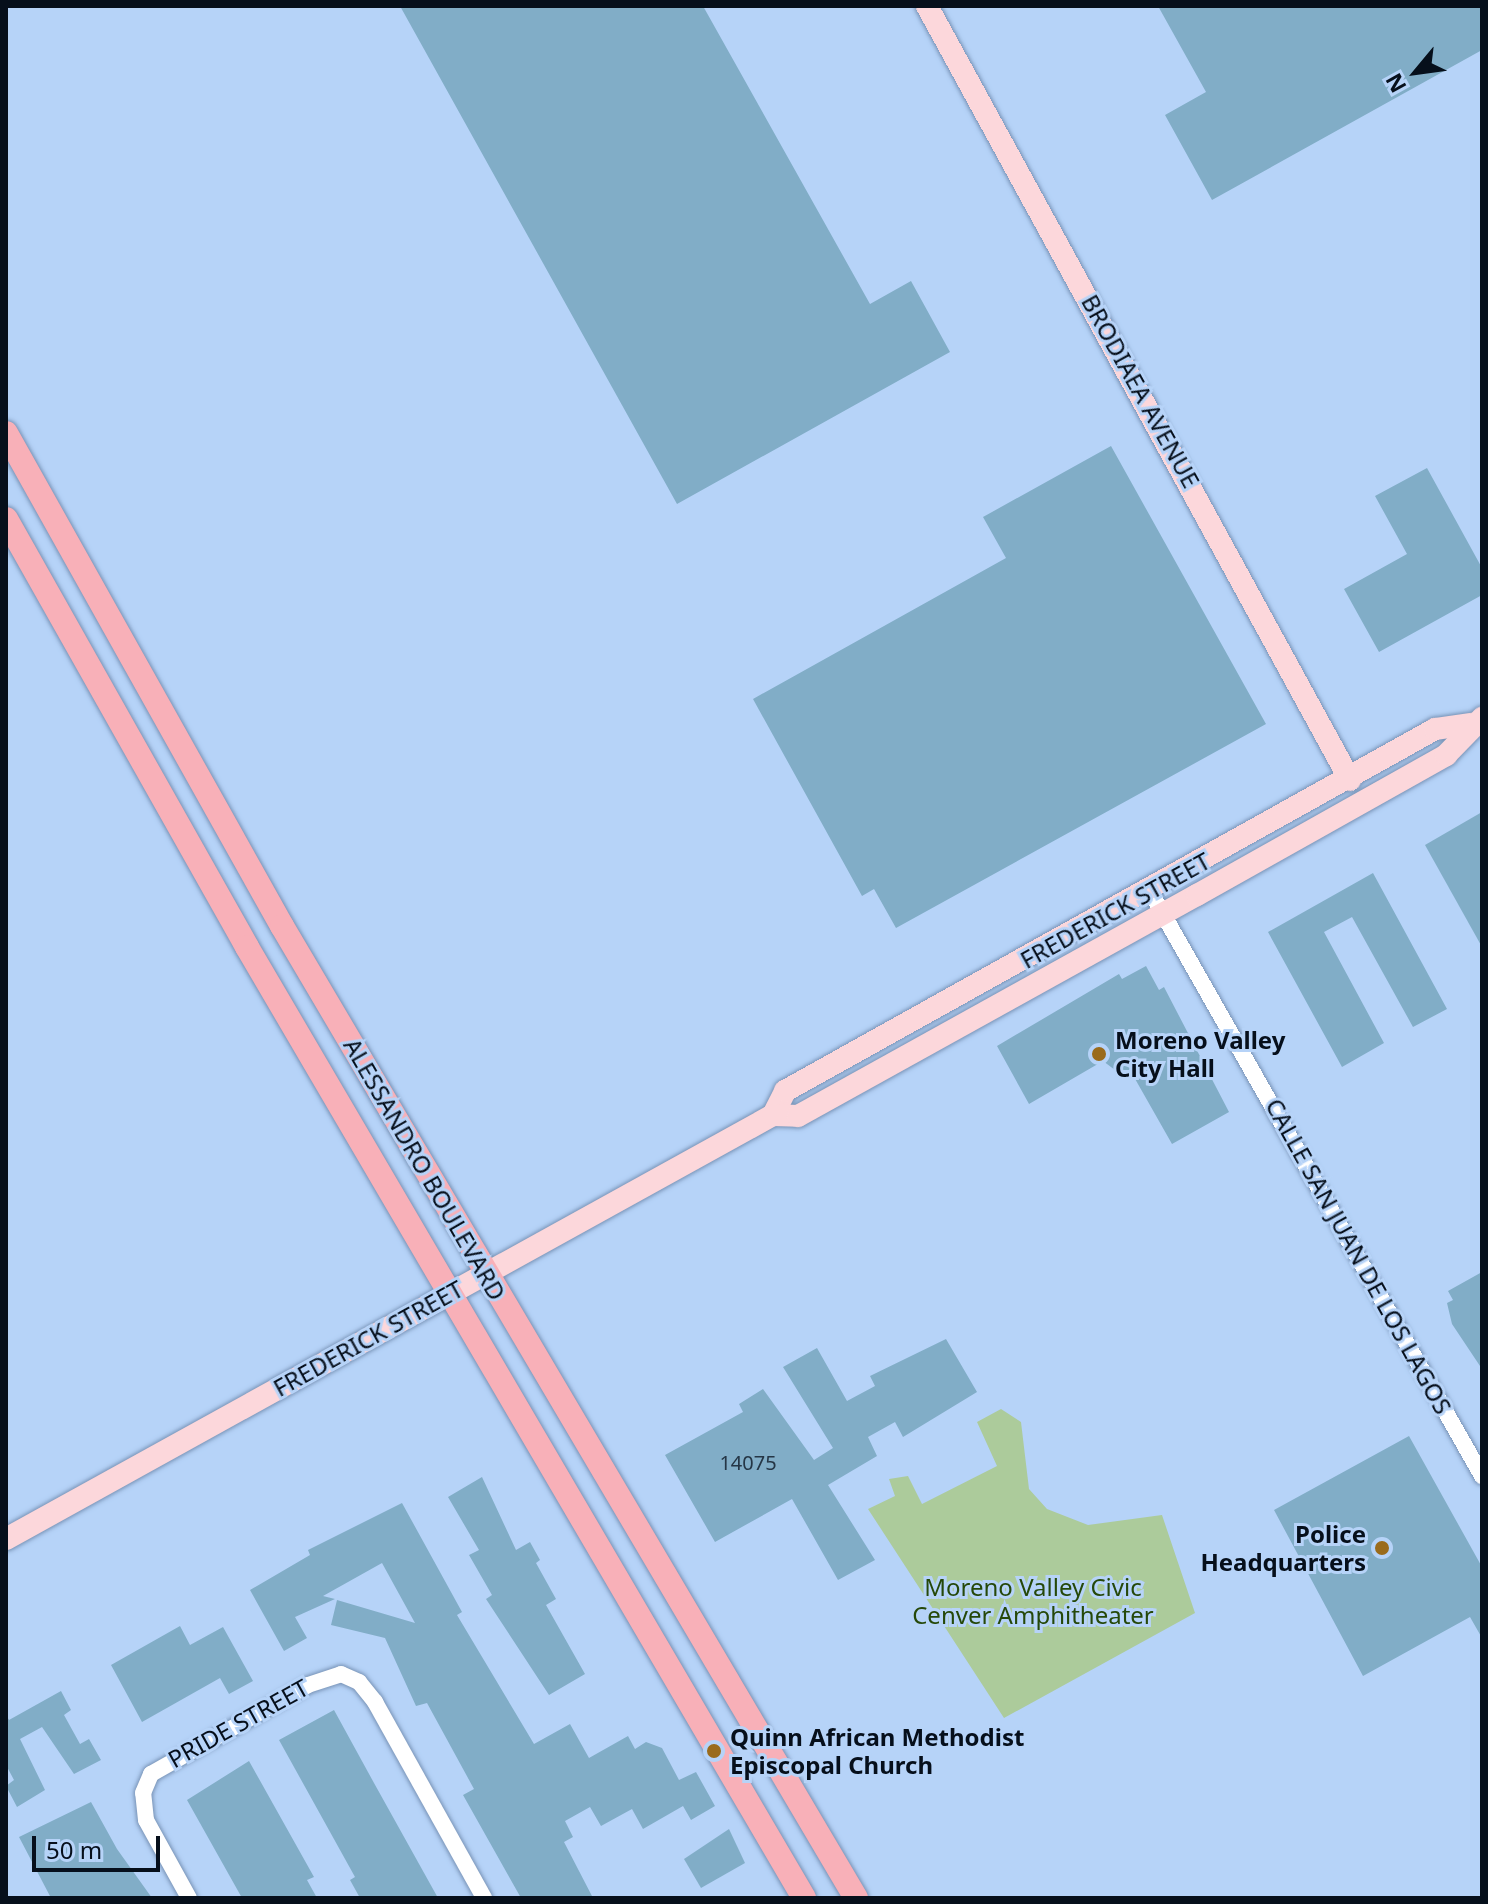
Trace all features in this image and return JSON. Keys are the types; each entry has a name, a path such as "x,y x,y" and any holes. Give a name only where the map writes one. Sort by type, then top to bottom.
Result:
{"main road":[{"name":"BRODIAEA AVENUE","path":"927,6 1350,780"},
{"name":"ALESSANDRO BOULEVARD","path":"6,433 485,1272 856,1898"},
{"name":"ALESSANDRO BOULEVARD","path":"6,519 447,1293 804,1898"},
{"name":"FREDERICK STREET","path":"773,1115 785,1091 1350,780 1435,729 1476,721"},
{"name":"FREDERICK STREET","path":"6,1539 773,1115 798,1116 843,1092 1446,755 1476,721"},
{"path":"843,1092 849,1073 969,1004 984,981"}],"street":[{"name":"CALLE SAN JUAN DE LOS LAGOS","path":"1150,891 1482,1476"},
{"name":"PRIDE STREET","path":"189,1898 146,1820 144,1789 163,1764 318,1680 345,1675 375,1702 484,1898"}],"green space":[{"name":"Moreno Valley Civic Cenver Amphitheater","path":"1001,1409 1021,1422 1029,1489 1047,1509 1088,1525 1162,1515 1195,1613 1004,1718 868,1509 895,1496 889,1479 908,1476 922,1504 997,1466 977,1422"}],"building":[{"path":"400,6 703,6 870,304 911,281 950,352 677,504"},
{"path":"1158,6 1482,6 1482,50 1212,200 1165,115 1206,92"},
{"path":"1111,446 1266,724 896,928 874,889 862,896 753,699 1006,558 983,517"},
{"path":"1427,468 1482,568 1482,595 1379,652 1344,589 1407,554 1375,496"},
{"path":"1482,812 1482,947 1425,845"},
{"path":"1373,873 1447,1009 1413,1027 1352,917 1324,932 1384,1043 1342,1067 1268,932"},
{"name":"Moreno Valley City Hall","path":"1146,966 1159,990 1164,987 1229,1112 1172,1144 1130,1070 1115,1070 1103,1061 1029,1104 997,1046 1119,974 1122,979"},
{"path":"1482,1272 1482,1369 1452,1324 1447,1303 1453,1300 1448,1291"},
{"path":"946,1339 977,1392 903,1437 895,1422 868,1437 877,1456 828,1485 875,1560 838,1580 792,1499 715,1542 665,1455 743,1412 739,1404 763,1389 814,1460 833,1448 783,1367 817,1348 847,1401 875,1386 870,1376"},
{"name":"Police Headquarters","path":"1409,1436 1482,1567 1482,1638 1470,1617 1363,1676 1274,1510"},
{"path":"482,1477 516,1550 530,1542 540,1560 536,1563 556,1599 546,1605 585,1674 549,1695 486,1599 492,1595 469,1555 479,1550 448,1497"},
{"path":"402,1503 462,1612 457,1615 534,1744 570,1724 589,1758 628,1736 635,1749 646,1742 662,1748 679,1780 696,1772 715,1806 691,1820 683,1806 643,1829 632,1809 601,1826 590,1807 565,1821 573,1837 564,1842 593,1898 521,1898 463,1795 474,1789 427,1703 416,1706 385,1638 331,1625 337,1600 415,1623 382,1563 323,1596 335,1599 295,1617 307,1638 284,1651 250,1590 310,1555 308,1550"},
{"path":"180,1626 190,1645 223,1627 253,1681 229,1694 220,1678 142,1722 111,1665"},
{"path":"61,1691 71,1710 64,1715 80,1744 89,1739 101,1760 74,1774 42,1727 20,1739 45,1790 17,1807 6,1786 14,1780 6,1765 6,1715 9,1720"},
{"path":"334,1710 438,1898 360,1898 350,1880 355,1877 279,1740"},
{"path":"249,1761 314,1877 307,1880 317,1898 242,1898 187,1800"},
{"path":"91,1802 117,1849 152,1898 51,1898 19,1837"},
{"path":"729,1829 745,1863 701,1888 684,1859"}],"place":[{"name":"Moreno Valley City Hall","path":"1099,1054"},
{"name":"Police Headquarters","path":"1382,1548"},
{"name":"Quinn African Methodist Episcopal Church","path":"714,1751"}]}
